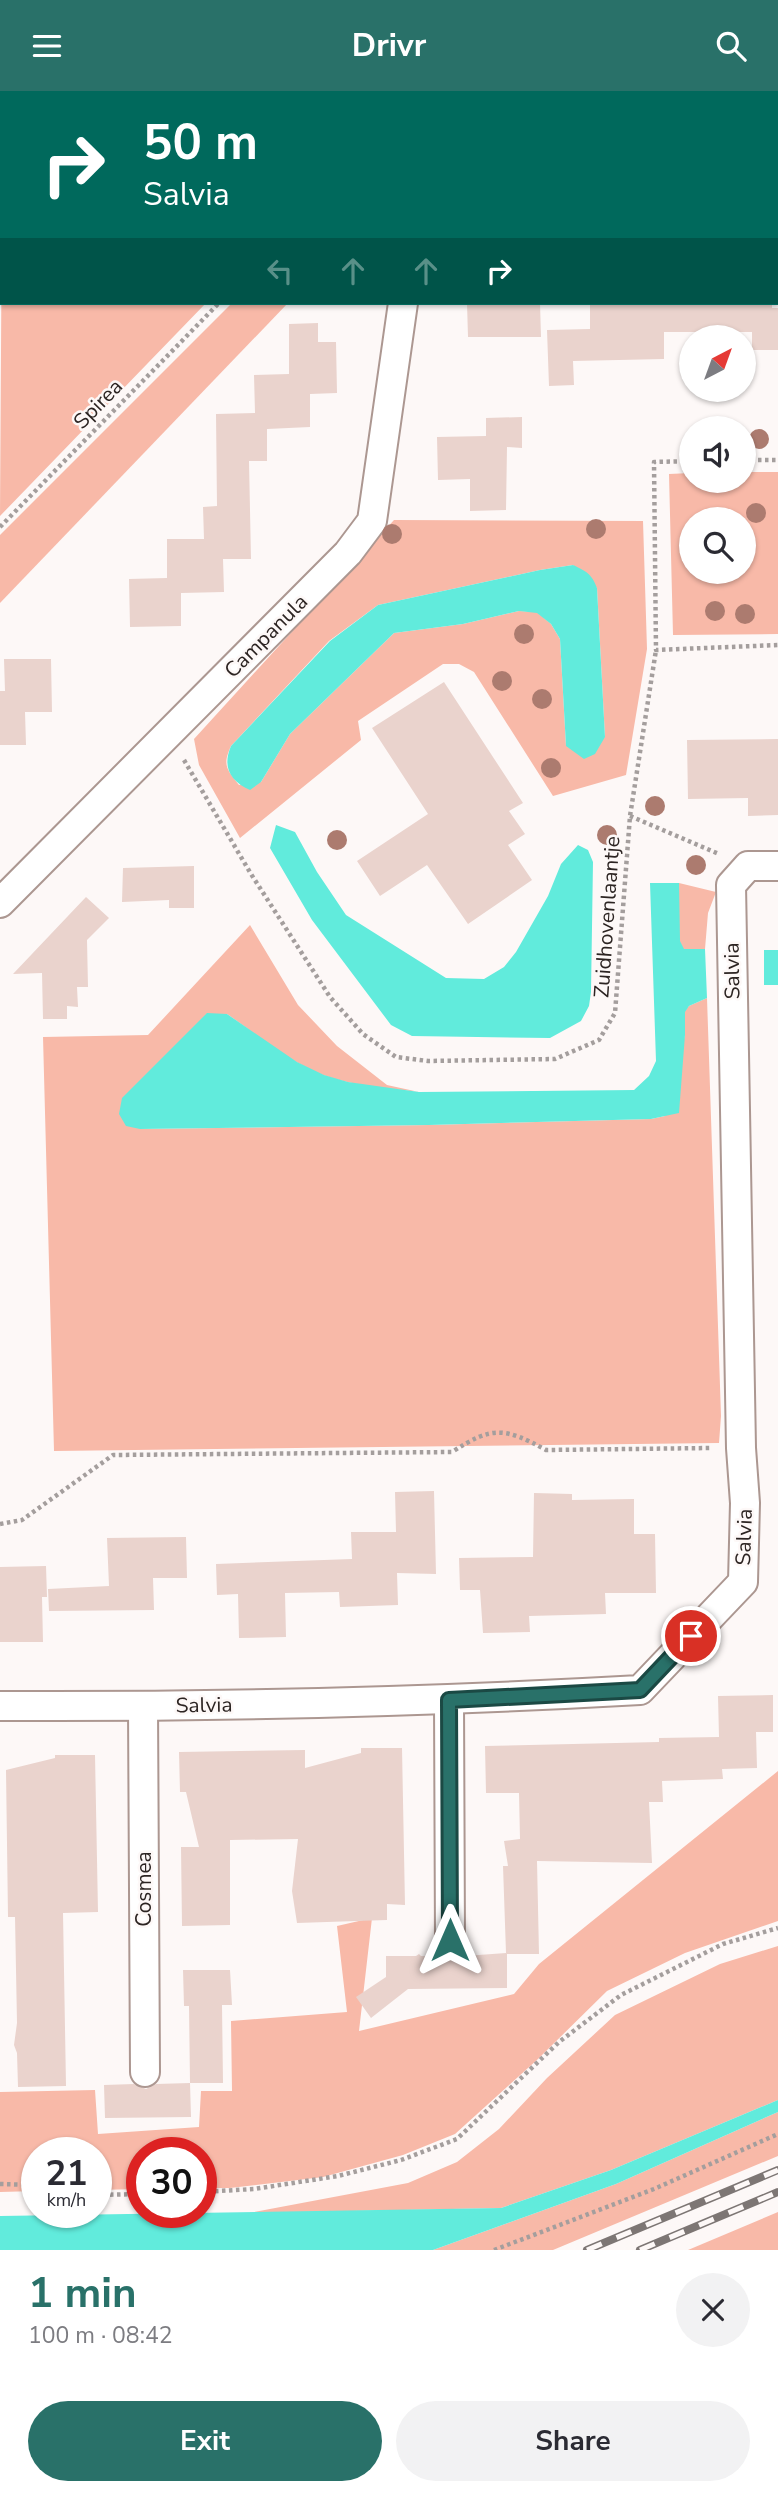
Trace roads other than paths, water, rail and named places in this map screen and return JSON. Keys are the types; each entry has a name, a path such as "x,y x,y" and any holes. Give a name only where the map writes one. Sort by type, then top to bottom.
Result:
{"street":[{"name":"Campanula","path":"0,903 348,553 372,520 403,305"},
{"name":"Salvia","path":"0,1706 449,1700 640,1690 743,1583 745,1503 741,1448 731,885 748,866 778,866"},
{"path":"449,1700 450,1940"},
{"name":"Cosmea","path":"143,1706 145,2072"}],"water":[{"path":"573,565 588,573 597,588 605,737 595,754 584,759 566,746 560,639 551,624 537,613 519,611 463,624 394,633 290,734 261,782 250,790 233,778 227,760 231,746 330,641 378,605"},
{"path":"276,825 295,832 317,872 346,915 446,978 484,979 504,967 516,952 548,896 561,864 578,845 588,850 593,862 591,992 589,1006 581,1021 550,1038 412,1036 391,1025 312,920 270,848"},
{"path":"650,883 679,883 680,941 684,949 705,949 707,998 689,1006 685,1012 679,1113 651,1119 140,1129 126,1126 119,1114 122,1098 207,1013 227,1014 297,1062 324,1075 348,1082 419,1092 634,1090 649,1076 656,1061"},
{"path":"764,950 778,950 778,985 764,985"},
{"path":"778,2100 778,2112 616,2184 433,2250 0,2250 0,2216 21,2216 21,2228 112,2228 112,2214 126,2214 126,2228 217,2228 217,2213 501,2208 611,2170"}],"railway":[{"path":"587,2250 778,2170"},
{"path":"640,2250 778,2192"}]}
